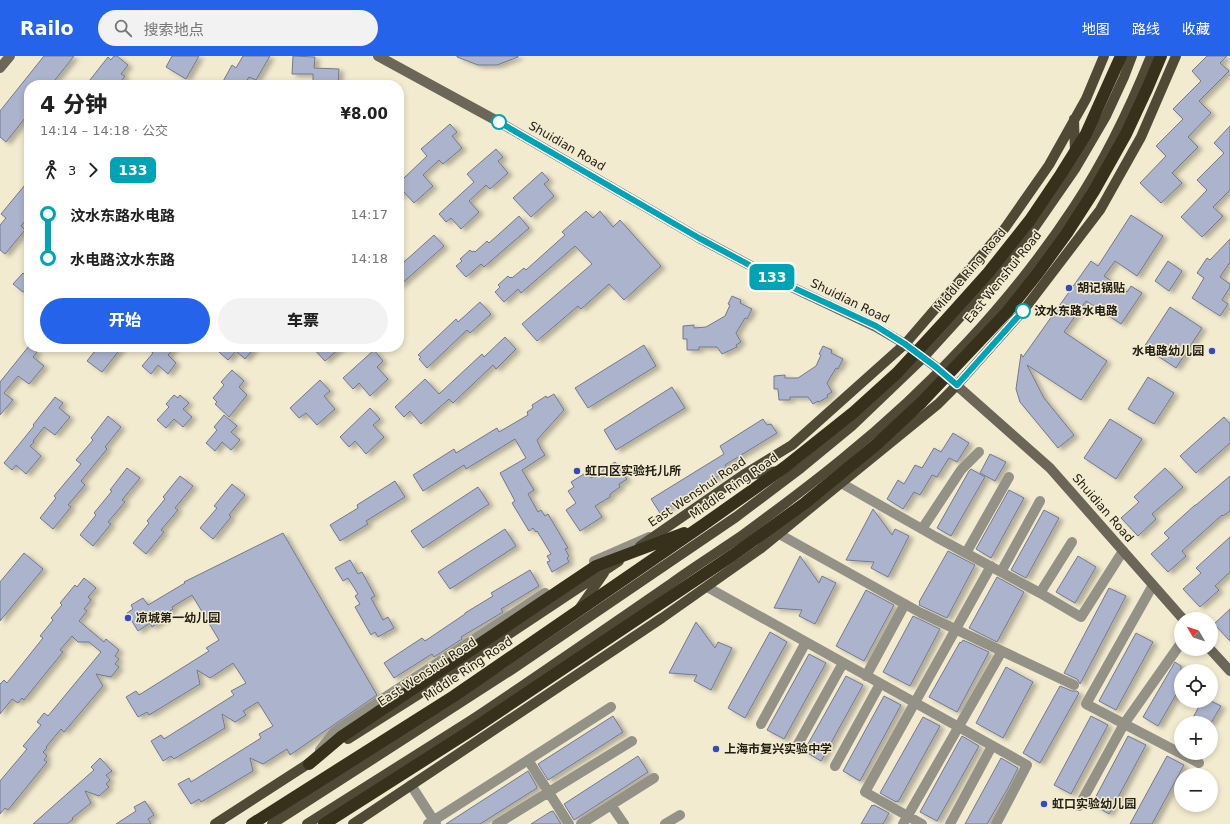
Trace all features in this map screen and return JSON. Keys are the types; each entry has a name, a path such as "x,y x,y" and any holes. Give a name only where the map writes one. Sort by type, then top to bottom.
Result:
{"highway":[{"name":"Middle Ring Road","path":"252,824 454,696 785,467 854,412 897,373 988,273 1030,220 1082,141 1121,56"},
{"path":"324,824 484,722 733,555 805,503 877,444 922,402 1006,312 1038,273 1067,233 1094,191 1126,134 1162,56"},
{"path":"309,764 341,737 596,566 703,525"}],"main road":[{"path":"0,68 10,56"},
{"name":"Shuidian Road","path":"378,56 499,122 699,238 783,283 876,326 905,344 940,370 1050,468 1177,612"},
{"name":"East Wenshui Road","path":"215,824 416,696 608,568 743,475 792,445 905,344 1005,228 1049,165 1086,99 1104,56"},
{"name":"East Wenshui Road","path":"272,824 430,723 736,517 801,468 852,426 923,358 994,280 1021,247 1075,170 1106,116 1132,56"},
{"name":"East Wenshui Road","path":"307,824 469,721 739,537 843,458 886,422 940,370 993,315 1075,206 1125,117 1151,56"},
{"path":"353,824 651,626 760,549 938,404 957,385 1023,311 1100,210 1141,137 1176,56"},
{"path":"1074,119 1075,170"},
{"path":"1113,140 1115,184"},
{"path":"743,475 801,468"},
{"path":"558,638 608,568"},
{"path":"568,654 651,626"},
{"path":"1216,656 1230,671"},
{"path":"347,824 370,784"}],"street":[{"path":"922,529 961,470 979,452"},
{"path":"966,553 1009,477"},
{"path":"841,484 1081,617 1123,550"},
{"path":"1001,572 1040,501"},
{"path":"309,764 334,732 386,696 595,561 664,530"},
{"path":"779,534 921,613 1074,685"},
{"path":"1040,593 1072,542"},
{"path":"922,824 905,820 865,792 991,566"},
{"path":"1153,585 1086,704 1199,763"},
{"path":"707,587 1027,765 996,824"},
{"path":"866,676 906,604"},
{"path":"761,724 806,642"},
{"path":"905,820 1002,651"},
{"path":"1079,806 1124,724 1174,653"},
{"path":"797,746 843,663"},
{"path":"835,766 880,684"},
{"path":"411,785 432,823 610,707"},
{"path":"497,824 632,741"},
{"path":"950,824 992,746"},
{"path":"528,760 568,824"},
{"path":"581,824 654,778"},
{"path":"611,805 624,824"},
{"path":"665,824 680,815"}],"building":[{"path":"44,56 74,56 55,80 25,80"},
{"path":"114,56 117,56 128,65 121,74 125,76 122,80 90,80 108,57 111,60"},
{"path":"172,56 199,56 186,79 166,67"},
{"path":"243,56 270,56 256,80 249,77 247,80 224,80 232,65 236,68"},
{"path":"293,56 315,57 314,68 339,69 338,80 313,80 313,74 292,74"},
{"path":"457,56 518,57 497,65 478,65"},
{"path":"1207,56 1227,56 1220,63 1229,71 1199,101 1211,113 1188,137 1198,147 1172,173 1182,183 1161,203 1140,183 1166,156 1156,146 1183,119 1173,109 1201,81 1192,71"},
{"path":"24,81 24,119 6,142 0,137 0,111"},
{"path":"450,124 457,132 452,136 462,148 443,164 439,160 423,175 433,186 414,203 404,192 404,178 427,156 421,149"},
{"path":"1230,126 1230,190 1213,207 1223,216 1202,237 1181,217 1207,190 1197,180 1224,153 1214,143"},
{"path":"496,149 503,157 498,161 508,173 490,189 486,185 469,201 479,212 461,229 451,218 446,222 439,214 474,182 467,174"},
{"path":"542,172 549,180 544,184 554,196 531,217 513,198"},
{"path":"24,186 24,222 21,226 24,231 5,254 0,250 0,225 6,218 1,214"},
{"path":"586,211 593,218 600,211 613,227 620,220 661,266 624,300 609,284 581,309 578,306 537,341 522,324 592,264 575,246 521,293 518,289 504,302 495,292 500,287 498,285 508,276 512,278 524,268 526,270 565,235 562,232"},
{"path":"1131,215 1163,236 1137,276 1115,261 1104,276 1127,292 1131,286 1142,293 1121,324 1086,301 1064,332 1107,361 1081,400 1027,365 1044,398 1074,435 1058,448 1020,402 1016,389 1021,354 1023,357 1091,261 1098,266"},
{"path":"519,216 529,228 484,267 481,264 466,277 456,266 462,261 460,259 470,250 475,252 487,241 489,243"},
{"path":"434,235 444,246 404,282 404,262"},
{"path":"1230,239 1230,262 1220,277 1230,284 1230,287 1222,300 1228,304 1220,316 1192,298 1204,278 1197,273 1207,258 1210,260"},
{"path":"1168,261 1182,271 1169,291 1155,281"},
{"path":"23,273 24,274 24,292 13,284"},
{"path":"732,296 741,300 740,303 752,309 747,319 745,318 736,333 741,342 736,345 737,347 722,354 717,347 699,347 699,350 687,350 687,339 683,339 683,326 694,325 694,328 706,327 725,316"},
{"path":"480,302 491,314 470,333 467,330 427,368 419,359 421,357 418,355 456,319 458,322"},
{"path":"1170,307 1202,328 1176,368 1144,347"},
{"path":"505,337 516,349 496,369 493,365 453,403 449,399 421,424 410,411 404,417 395,407 425,379 439,394 482,354 484,357"},
{"path":"644,345 656,366 588,408 575,388"},
{"path":"823,346 832,350 831,353 843,359 838,369 836,368 827,383 832,392 827,395 828,397 813,404 808,397 790,397 790,400 779,400 778,389 774,389 774,376 785,375 785,378 798,378 816,366"},
{"path":"24,352 37,352 33,357 44,366 29,384 18,376 4,393 13,400 0,415 0,382"},
{"path":"94,352 118,352 102,372 87,361"},
{"path":"152,352 171,352 168,355 176,363 168,374 158,365 151,374 142,366 153,353"},
{"path":"219,352 235,352 228,360"},
{"path":"237,352 251,352 245,359"},
{"path":"317,352 335,352 325,361"},
{"path":"372,352 376,352 383,361 377,367 388,379 370,396 359,383 353,389 343,378"},
{"path":"232,370 244,381 239,387 247,395 229,417 215,404 217,402 213,398 224,385 221,382"},
{"path":"1148,377 1174,393 1154,424 1128,409"},
{"path":"320,380 330,391 324,396 335,409 317,425 306,413 299,418 290,408"},
{"path":"672,387 685,408 616,450 604,430"},
{"path":"554,394 564,410 537,440 545,455 522,470 534,490 528,494 538,512 541,510 545,516 548,514 568,548 565,549 569,556 567,558 569,562 552,572 547,562 550,561 547,556 551,554 537,531 536,532 533,528 529,531 512,503 515,501 500,473 526,458 515,439 466,469 464,465 423,491 413,475 454,449 456,453 497,428 499,432 528,415 527,412 533,408 532,405 546,396 547,398"},
{"path":"174,395 178,398 180,395 189,403 183,409 192,417 183,427 174,419 166,428 157,420 169,407 166,404"},
{"path":"55,397 63,403 59,408 70,417 55,435 44,427 33,441 34,442 30,446 41,456 26,474 16,465 12,470 4,463"},
{"path":"370,408 380,419 373,425 384,437 366,454 355,441 349,447 340,437"},
{"path":"224,415 237,426 231,432 240,440 231,450 222,442 215,451 206,443 217,430 214,427"},
{"path":"108,416 121,427 105,447 107,449 81,481 85,485 68,505 71,507 53,529 40,518 56,498 54,496 81,464 76,460 93,440 91,438"},
{"path":"1224,417 1230,424 1230,443 1196,473 1180,456"},
{"path":"763,419 767,425 771,424 777,433 725,465 728,470 660,513 651,499 724,454 720,446"},
{"path":"1110,419 1142,439 1116,479 1084,458"},
{"path":"953,433 969,443 957,462 949,458 937,477 932,475 920,495 914,492 903,509 887,499 898,480 904,484 915,465 922,468 934,448 941,452"},
{"path":"990,454 1006,462 995,481 980,473"},
{"path":"615,462 627,479 619,484 620,487 610,494 610,497 595,506 602,517 580,531 566,510 576,503 568,491 574,487 571,482 587,472 591,478"},
{"path":"127,468 140,478 122,500 125,502 108,522 111,524 93,546 80,535 96,515 94,513 112,491 110,490"},
{"path":"1165,468 1183,487 1152,514 1156,519 1138,536 1121,518 1139,502 1134,497"},
{"path":"971,469 985,477 951,536 937,528"},
{"path":"180,476 193,486 175,508 178,510 161,530 164,532 146,554 133,543 149,523 147,521 165,499 163,497"},
{"path":"1230,476 1230,511 1223,516 1222,515 1182,551 1186,556 1168,572 1151,554 1169,538 1164,533"},
{"path":"395,481 405,497 366,521 368,524 340,541 330,525 358,508 357,505"},
{"path":"232,484 245,495 229,515 231,517 213,539 200,528 217,508 214,506"},
{"path":"478,487 489,504 423,548 411,531"},
{"path":"1009,490 1024,498 991,558 976,549"},
{"path":"873,509 892,535 895,529 909,536 888,577 871,568 874,562 846,560"},
{"path":"1044,510 1059,518 1026,578 1011,570"},
{"path":"505,529 516,546 450,589 438,572"},
{"path":"283,533 377,695 290,755 287,749 263,764 250,758 253,771 201,802 199,799 191,804 178,784 189,778 191,782 261,738 259,734 273,726 258,702 243,711 246,715 235,722 222,714 225,728 174,759 171,756 163,761 151,741 161,735 164,739 234,695 231,691 246,683 233,663 210,678 197,670 200,684 149,715 147,712 138,717 126,697 136,691 139,695 209,651 206,648 219,640 192,595 172,607 173,609 162,616 164,619 152,627 150,623 138,631 127,613 133,609 131,605 143,598 148,605 185,583 184,582"},
{"path":"1230,537 1230,572 1215,586 1219,590 1200,607 1183,589 1201,573 1196,568"},
{"path":"948,551 975,565 947,618 919,605 919,602"},
{"path":"24,553 43,569 0,621 0,582"},
{"path":"800,556 819,583 822,576 836,583 815,624 799,616 802,610 774,608"},
{"path":"1078,556 1096,567 1075,603 1056,592"},
{"path":"350,560 358,574 362,572 375,596 371,598 383,620 388,617 394,628 378,637 375,632 371,635 355,607 360,604 355,596 358,594 348,578 343,581 335,568"},
{"path":"530,570 539,586 501,609 503,612 461,637 462,639 434,657 432,654 394,678 384,663 422,638 425,641 465,613 493,596 491,593"},
{"path":"997,577 1024,592 997,642 969,628"},
{"path":"84,578 96,588 88,597 91,600 84,609 87,611 79,621 104,642 106,639 119,650 115,656 119,659 115,664 119,667 111,677 96,674 103,686 64,732 61,729 46,747 47,748 43,752 47,756 44,760 47,762 8,810 5,808 0,814 0,781 27,749 23,746 41,725 37,722 44,713 48,716 101,652 89,642 78,642 72,636 60,650 63,652 24,700 22,698 18,703 12,699 0,714 0,684 4,680 7,683 43,638 40,636 53,620 51,618 62,605 60,603 75,585 77,587"},
{"path":"1109,588 1126,596 1080,684 1077,679 1064,673"},
{"path":"866,590 894,605 864,661 836,646"},
{"path":"1230,609 1230,641 1218,628 1218,620"},
{"path":"913,616 940,629 910,686 883,672"},
{"path":"696,622 715,648 718,642 732,648 711,690 694,681 697,675 669,673"},
{"path":"770,632 787,642 745,718 728,708"},
{"path":"1136,633 1153,642 1116,710 1099,701"},
{"path":"963,640 989,652 957,712 929,697 960,642 961,643"},
{"path":"809,654 826,663 784,739 767,730"},
{"path":"1175,662 1178,664 1174,664 1174,698 1158,726 1143,717"},
{"path":"1006,667 1033,682 1003,738 976,723"},
{"path":"846,676 863,685 821,761 804,751"},
{"path":"1060,686 1079,693 1040,763 1023,753"},
{"path":"884,696 901,705 860,781 843,771"},
{"path":"1218,704 1221,706 1215,716 1194,716 1198,708 1218,708"},
{"path":"613,716 623,732 548,780 538,764"},
{"path":"1091,716 1108,725 1071,794 1054,785"},
{"path":"923,717 940,726 898,802 896,802 880,793"},
{"path":"962,736 979,746 937,821 920,812"},
{"path":"1128,736 1146,745 1109,814 1092,804"},
{"path":"638,756 648,772 574,820 564,804"},
{"path":"1167,756 1184,765 1182,768 1174,768 1174,783 1152,824 1130,824"},
{"path":"100,758 112,771 106,775 110,780 106,784 109,787 99,796 85,791 91,803 72,818 73,819 67,824 33,824 94,770 91,767"},
{"path":"1001,758 1018,768 1008,788 987,824 965,824"},
{"path":"528,771 537,788 480,824 446,824"},
{"path":"145,801 154,815 148,819 151,824 116,824 136,811 134,807"},
{"path":"872,805 889,813 883,824 861,824"},
{"path":"553,811 561,824 531,824 550,812"}],"bus line":[{"name":"133","path":"499,122 699,238 783,283 876,326 905,344 957,385 1023,311"}],"place":[{"name":"胡记锅贴","path":"1069,288"},
{"name":"汶水东路水电路","path":"1023,311"},
{"name":"水电路幼儿园","path":"1212,351"},
{"name":"虹口区实验托儿所","path":"577,471"},
{"name":"凉城第一幼儿园","path":"128,618"},
{"name":"上海市复兴实验中学","path":"716,749"},
{"name":"虹口实验幼儿园","path":"1044,804"}]}
